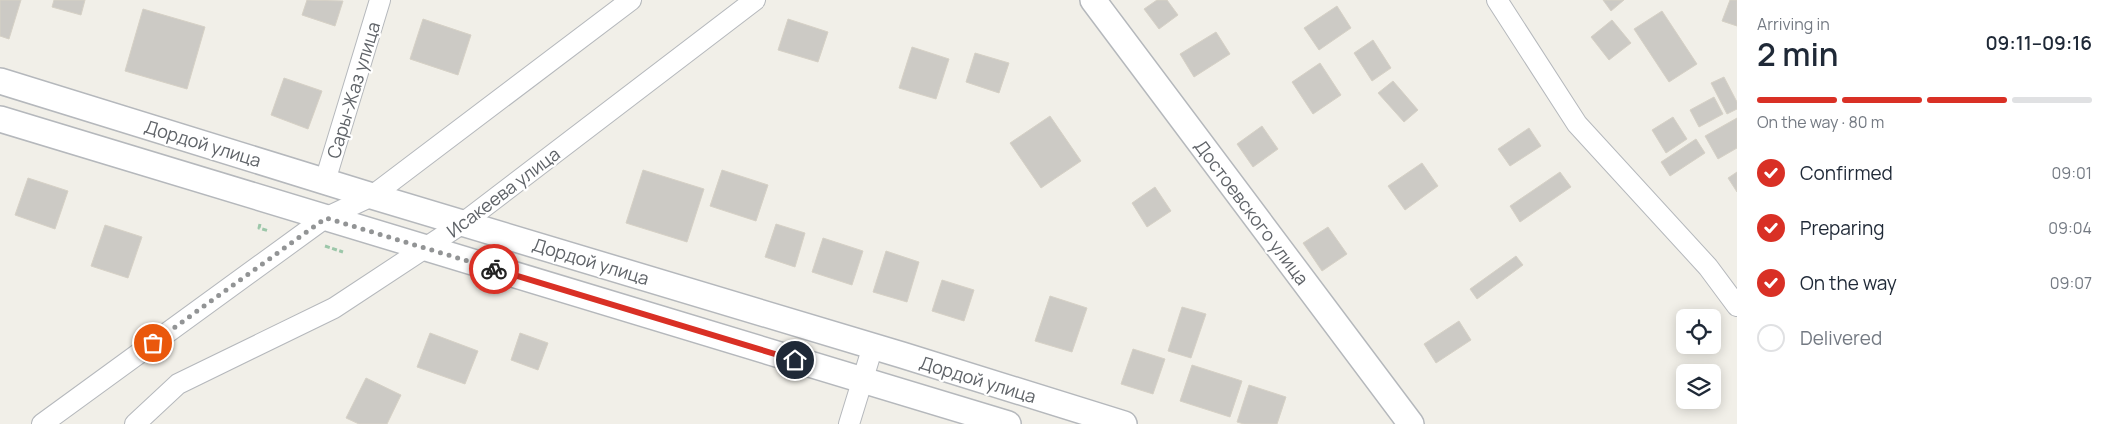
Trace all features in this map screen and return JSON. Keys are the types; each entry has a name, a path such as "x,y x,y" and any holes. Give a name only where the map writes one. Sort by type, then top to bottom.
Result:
{"street":[{"name":"Сары-Жаз улица","path":"325,180 380,0"},
{"path":"42,424 326,218 372,196 631,0"},
{"name":"Исакеева улица","path":"135,424 178,384 334,308 463,223 755,0"},
{"name":"Достоевского улица","path":"1093,0 1411,424"},
{"path":"1497,0 1577,124 1708,267 1737,306"},
{"name":"Дордой улица","path":"0,82 873,346 1124,424"},
{"name":"Дордой улица","path":"0,119 1008,424"},
{"path":"849,424 873,346"}],"building":[{"path":"0,0 21,0 9,39 0,36"},
{"path":"54,0 85,0 81,15 52,7"},
{"path":"307,0 343,1 335,26 302,15"},
{"path":"1157,0 1167,0 1178,15 1159,29 1144,9"},
{"path":"1603,0 1624,0 1611,11"},
{"path":"1730,0 1737,0 1737,26 1722,21"},
{"path":"1337,6 1351,28 1319,50 1304,28"},
{"path":"143,9 205,27 187,89 125,71"},
{"path":"1662,11 1697,64 1669,82 1634,29"},
{"path":"423,19 471,35 458,75 410,59"},
{"path":"788,19 828,32 818,62 778,50"},
{"path":"1612,20 1631,43 1609,60 1591,37"},
{"path":"1216,32 1230,54 1194,77 1180,54"},
{"path":"1373,40 1391,68 1372,81 1354,53"},
{"path":"912,47 949,59 936,99 899,88"},
{"path":"975,53 1009,63 999,93 966,82"},
{"path":"1320,63 1341,95 1313,114 1292,82"},
{"path":"1724,77 1737,102 1737,109 1727,114 1711,83"},
{"path":"284,78 322,91 308,129 271,115"},
{"path":"1393,81 1418,110 1404,122 1378,93"},
{"path":"1714,97 1723,114 1699,127 1690,110"},
{"path":"1050,116 1081,161 1041,188 1010,143"},
{"path":"1673,117 1687,139 1666,153 1652,130"},
{"path":"1737,118 1737,148 1718,159 1705,136"},
{"path":"1262,126 1278,149 1253,167 1237,144"},
{"path":"1529,128 1541,146 1510,166 1498,149"},
{"path":"1696,139 1705,153 1670,176 1661,162"},
{"path":"1422,163 1438,186 1405,210 1388,186"},
{"path":"643,170 704,189 687,242 626,223"},
{"path":"722,170 768,185 756,221 710,206"},
{"path":"1560,172 1571,187 1520,222 1510,206"},
{"path":"1737,172 1737,192 1728,178"},
{"path":"28,178 68,191 55,229 15,215"},
{"path":"1155,187 1171,211 1147,227 1132,203"},
{"path":"776,224 805,233 795,267 765,257"},
{"path":"105,225 142,237 128,278 91,266"},
{"path":"1328,227 1347,254 1322,271 1303,243"},
{"path":"823,238 863,251 852,285 812,272"},
{"path":"886,251 919,262 907,302 873,292"},
{"path":"1516,256 1523,265 1477,299 1470,289"},
{"path":"942,280 974,290 964,321 932,311"},
{"path":"1050,296 1087,308 1072,352 1035,341"},
{"path":"1182,307 1206,314 1191,358 1168,351"},
{"path":"1459,321 1471,340 1436,363 1424,344"},
{"path":"430,333 478,351 465,384 417,367"},
{"path":"520,333 548,343 538,370 511,360"},
{"path":"1133,349 1165,359 1153,394 1121,384"},
{"path":"1192,365 1242,381 1230,417 1180,401"},
{"path":"366,378 401,395 387,424 359,424 346,418"},
{"path":"1249,385 1286,397 1277,424 1244,424 1237,422"}],"way so far":[{"path":"153,343 326,218 494,269"}],"route":[{"path":"494,269 795,360"}]}
